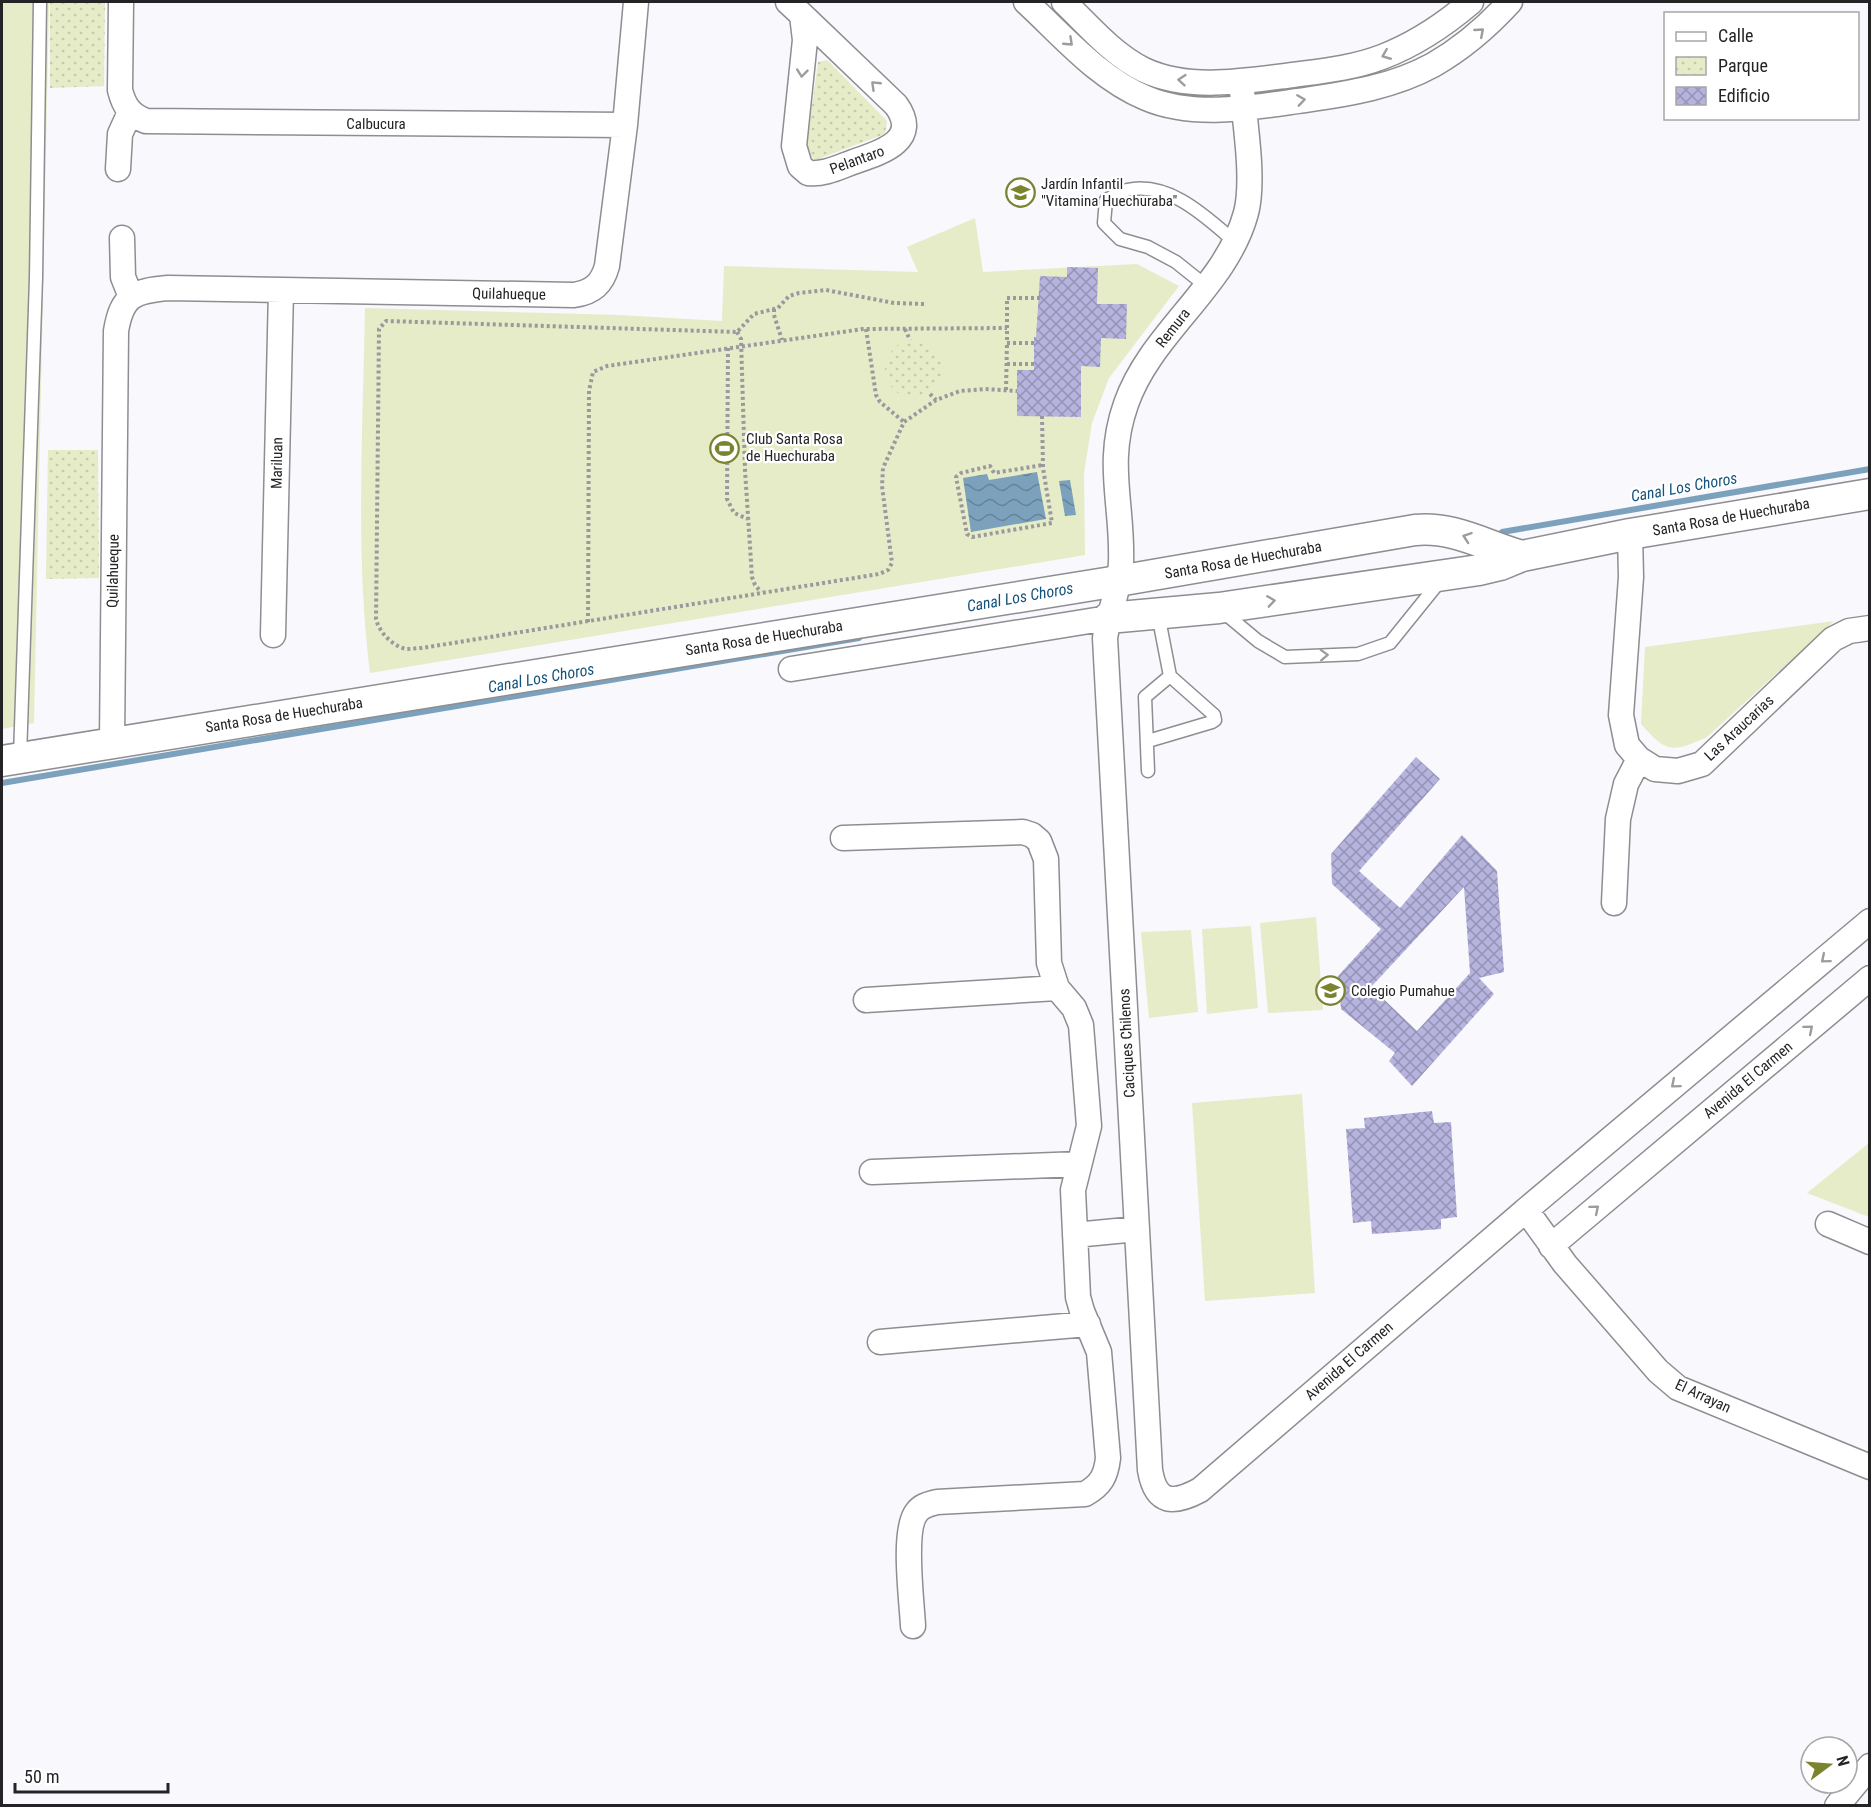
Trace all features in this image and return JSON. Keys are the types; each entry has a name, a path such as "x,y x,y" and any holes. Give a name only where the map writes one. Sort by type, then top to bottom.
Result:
{"street":[{"path":"118,169 120,134 130,112 122,99 120,90 121,2"},
{"name":"Quilahueque","path":"112,742 116,331 120,310 131,297 145,290 168,288 574,295 592,290 603,279 607,266 625,125 636,2"},
{"path":"1026,2 1091,63 1132,92 1173,106 1243,109 1359,92 1384,85 1433,64 1477,35 1510,2"},
{"path":"1064,2 1119,54 1145,70 1174,80 1241,81 1354,66 1381,58 1420,39 1471,2"},
{"name":"Pelantaro","path":"795,8 900,111 903,118 902,132 892,147 821,173 808,173 800,166 795,146 805,40 795,8"},
{"path":"1420,39 1433,64"},
{"name":"Remura","path":"1118,581 1120,562 1114,468 1121,419 1133,386 1142,370 1206,286 1241,229 1249,196 1241,81"},
{"name":"Calbucura","path":"130,112 146,121 156,123 625,125"},
{"path":"122,238 123,277 131,297"},
{"name":"Mariluan","path":"273,636 280,290"},
{"name":"Santa Rosa de Huechuraba","path":"790,669 1108,618 1219,608 1444,576 1490,568 1522,556 1630,534 1869,494"},
{"name":"Santa Rosa de Huechuraba","path":"11,759 1118,581 1415,530 1432,528 1450,532 1522,556"},
{"path":"1410,580 1424,568 1429,556 1426,542 1415,530"},
{"path":"1614,903 1618,819 1626,784 1639,759 1628,745 1621,715 1631,577 1630,534"},
{"name":"Caciques Chilenos","path":"1118,581 1105,638 1150,1470 1152,1482 1167,1499"},
{"name":"Las Araucarias","path":"1639,759 1655,769 1678,771 1702,764 1833,639 1849,632 1869,628"},
{"path":"843,838 1023,832 1032,835 1039,842 1046,859 1049,963 1057,988 1074,1008 1081,1025 1089,1126 1073,1190 1078,1297 1099,1352 1108,1458 1106,1473 1102,1481 1085,1494 937,1502 925,1505 916,1511 912,1521 909,1545 914,1626"},
{"name":"Avenida El Carmen","path":"1167,1499 1178,1500 1200,1490 1526,1210 1866,932"},
{"name":"Avenida El Carmen","path":"1551,1246 1869,978"},
{"path":"866,1000 1057,988"},
{"path":"872,1172 1079,1164"},
{"path":"1526,1210 1551,1246"},
{"path":"1828,1224 1869,1242"},
{"path":"1075,1235 1137,1229"},
{"name":"El Arrayan","path":"1551,1246 1658,1371 1678,1388 1869,1467"},
{"path":"880,1342 1088,1324"},
{"path":"1837,1806 1869,1766"}],"lane":[{"path":"11,759 36,290 40,2"},
{"path":"1206,286 1176,262 1148,247 1120,239 1104,223 1106,200 1126,190 1159,189 1204,215 1234,241"},
{"path":"1219,608 1258,641 1285,657 1358,654 1390,643 1444,576"},
{"path":"1148,741 1215,720 1214,715 1170,676 1158,613"},
{"path":"1148,771 1145,698 1170,676"}],"path":[{"path":"924,304 894,303 826,290 799,293 789,296 778,308 754,314 737,332 386,321 379,329 375,562 378,628 393,642 405,649 879,574 888,570 892,563 882,486 883,468 904,422 936,400 960,391 1017,391"},
{"path":"1006,390 1007,298 1040,297"},
{"path":"774,309 782,340"},
{"path":"588,621 589,391 593,372 607,366 866,329 1007,328"},
{"path":"866,329 876,395 880,402 904,422"},
{"path":"905,329 910,339"},
{"path":"737,332 741,339 752,577 762,593"},
{"path":"1007,343 1034,343"},
{"path":"728,348 727,499 734,513 748,519"},
{"path":"1006,364 1034,364"},
{"path":"930,393 936,400"},
{"path":"1042,416 1043,465 1052,523 972,537 967,534 956,477 961,473 990,466 994,473 1043,465"}],"green space":[{"path":"2,2 49,2 34,723 2,729"},
{"path":"50,2 105,2 104,86 50,88"},
{"path":"827,60 887,121 885,134 815,160 806,151 818,62"},
{"name":"Club Santa Rosa de Huechuraba","path":"975,218 983,272 1137,264 1179,286 1109,378 1092,423 1084,473 1085,555 370,673 365,628 361,536 365,308 620,315 722,321 724,266 918,272 907,247"},
{"path":"908,340 920,340 935,348 943,363 943,375 935,390 920,398 908,398 893,390 885,375 885,363 893,348"},
{"path":"48,450 98,450 99,578 46,579"},
{"path":"1834,621 1707,737 1685,746 1670,747 1657,741 1641,724 1645,647"},
{"path":"1316,917 1323,1010 1268,1013 1260,923"},
{"path":"1251,926 1258,1008 1207,1014 1202,929"},
{"path":"1191,930 1198,1012 1149,1018 1141,932"},
{"path":"1302,1094 1315,1293 1205,1301 1192,1103"},
{"path":"1869,1143 1869,1217 1807,1193"}],"water":[{"path":"1037,472 1046,519 971,532 963,478 987,474 989,480"},
{"path":"1070,480 1076,515 1065,516 1059,481"}],"building":[{"path":"1067,267 1098,268 1097,304 1127,304 1126,339 1101,338 1100,367 1081,366 1081,417 1017,416 1017,370 1034,370 1034,337 1036,337 1040,276 1067,277"},
{"path":"1416,757 1440,779 1359,871 1400,908 1462,835 1497,871 1504,972 1479,978 1494,994 1412,1086 1389,1061 1395,1053 1341,1009 1338,976 1381,929 1332,884 1331,854","holes":["1464,887 1470,973 1417,1031 1371,987"]},
{"path":"1432,1111 1434,1123 1451,1122 1457,1217 1441,1219 1441,1229 1372,1234 1371,1221 1353,1223 1346,1129 1365,1128 1364,1118"}],"waterway":[{"name":"Canal Los Choros","path":"1502,532 1870,469"},
{"name":"Canal Los Choros","path":"2,783 859,638"}],"place":[{"name":"Jardín Infantil \"Vitamina Huechuraba\"","path":"1020,193"},
{"name":"Club Santa Rosa de Huechuraba","path":"725,448"},
{"name":"Colegio Pumahue","path":"1330,991"}]}
